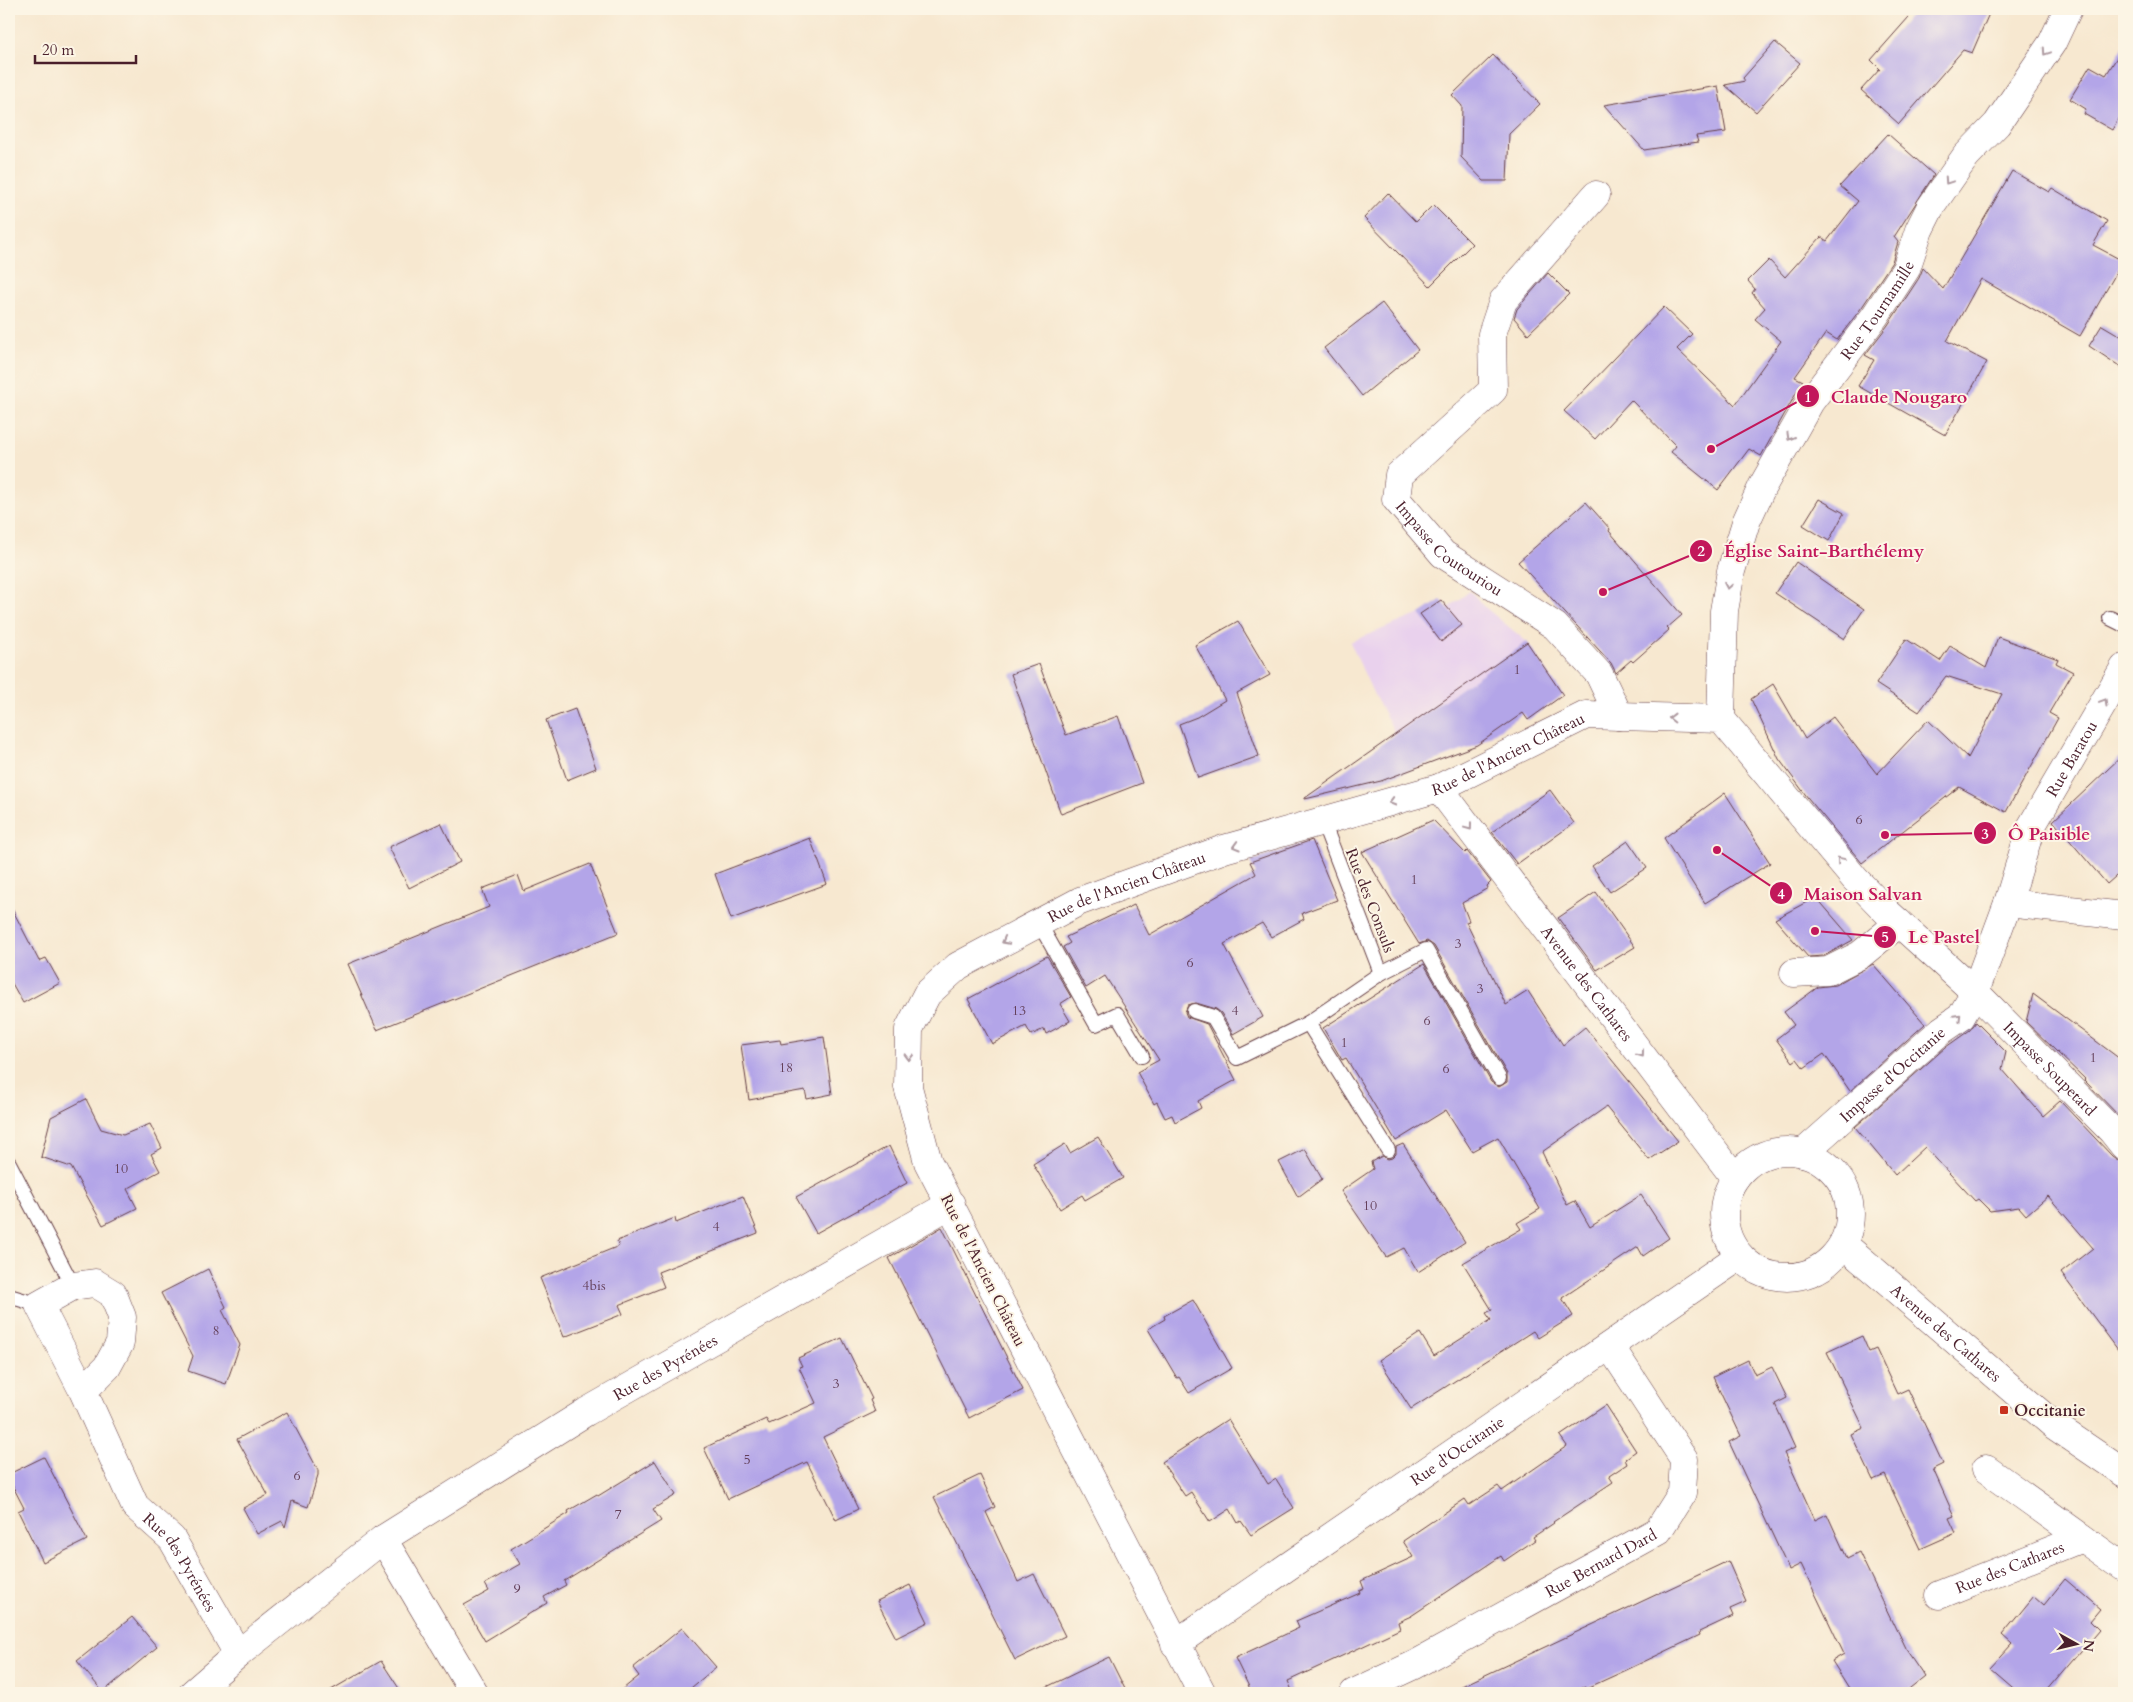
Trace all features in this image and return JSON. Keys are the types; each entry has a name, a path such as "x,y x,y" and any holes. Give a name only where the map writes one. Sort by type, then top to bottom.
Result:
{"street":[{"name":"Rue Tournamille","path":"1721,719 1724,611 1731,570 1746,522 1762,487 1810,402 1875,316 1906,269 1919,230 1930,208 1966,156 1997,124 2052,44 2068,9"},
{"name":"Impasse Coutouriou","path":"1596,195 1503,301 1492,334 1493,390 1399,476 1396,499 1444,554 1555,626 1599,674 1619,716"},
{"name":"Rue Baratou","path":"1975,992 2008,903 2031,827 2124,668"},
{"name":"Rue de l'Ancien Château","path":"1202,1693 1175,1644 928,1162 908,1087 909,1029 926,994 958,966 1080,901 1224,849 1439,788 1586,715 1721,719"},
{"path":"1721,719 1855,879 1899,923 1975,992"},
{"name":"Avenue des Cathares","path":"1439,788 1735,1178"},
{"path":"2008,903 2124,916"},
{"path":"1794,973 1828,971 1860,955 1899,923"},
{"name":"Impasse Soupetard","path":"1975,992 2112,1131 2124,1146"},
{"name":"Impasse d'Occitanie","path":"1803,1153 1942,1030 1960,1017 1975,992"},
{"path":"1784,1150 1803,1153 1821,1160 1835,1173 1846,1189 1850,1207 1849,1226 1843,1244 1832,1258 1818,1269 1802,1275 1785,1277 1768,1274 1753,1267 1740,1256 1729,1238 1724,1218 1726,1197 1735,1178 1748,1164 1765,1155 1784,1150"},
{"name":"Rue des Pyrénées","path":"193,1693 238,1654 382,1539 586,1412 951,1204"},
{"name":"Avenue des Cathares","path":"1843,1244 2055,1426 2124,1473"},
{"name":"Rue d'Occitanie","path":"1175,1644 1740,1256"},
{"path":"39,1305 73,1286 96,1283 113,1294 122,1317 120,1343 107,1367 83,1391"},
{"name":"Rue des Pyrénées","path":"39,1305 83,1391 135,1506 172,1539 238,1654"},
{"name":"Rue Bernard Dard","path":"1354,1693 1414,1665 1658,1531 1682,1492 1684,1459 1610,1346"},
{"name":"Rue des Cathares","path":"1986,1469 2124,1568"},
{"name":"Rue des Cathares","path":"1938,1595 2082,1538"},
{"path":"382,1539 474,1693"}],"lane":[{"path":"2110,618 2124,625"},
{"name":"Rue des Consuls","path":"1323,822 1381,973 1426,950 1498,1078"},
{"path":"1039,923 1096,1024 1117,1014 1142,1056"},
{"path":"1194,1011 1213,1017 1237,1058 1308,1023 1381,973"},
{"path":"1308,1023 1388,1150"},
{"path":"9,1163 73,1286"},
{"path":"9,1296 39,1305"}],"shaded area":[{"path":"1470,591 1486,608 1527,642 1563,695 1528,720 1523,713 1478,745 1416,768 1392,733 1394,731 1374,695 1350,642 1420,614 1441,600 1448,608"}],"building":[{"path":"1916,9 1991,9 1972,53 1963,50 1899,124 1861,90 1880,69 1871,60"},
{"path":"1775,42 1800,63 1756,112 1725,85 1745,81 1743,78"},
{"path":"2124,46 2124,108 2112,130 2084,114 2086,109 2070,99 2090,66 2106,75"},
{"path":"1493,55 1540,104 1509,134 1507,181 1484,181 1461,157 1462,106 1452,95"},
{"path":"1718,86 1726,132 1696,136 1698,142 1644,150 1604,105"},
{"path":"1888,134 1934,175 1894,237 1898,242 1892,262 1862,307 1837,340 1826,333 1795,377 1803,381 1761,456 1749,449 1718,490 1671,452 1676,446 1631,400 1595,439 1564,411 1664,307 1692,334 1677,349 1735,405 1781,341 1755,319 1765,308 1752,293 1755,289 1748,281 1769,260 1785,277 1821,237 1827,241 1858,201 1840,186"},
{"path":"2012,171 2049,192 2052,188 2107,221 2093,245 2123,261 2080,336 1981,279 1947,341 1987,362 1945,435 1858,386 1874,360 1865,355 1888,325 1919,278 1923,268 1943,289"},
{"path":"1388,193 1416,222 1433,205 1472,244 1430,286 1364,218"},
{"path":"1548,273 1569,294 1528,334 1514,318 1517,309"},
{"path":"1382,303 1418,350 1362,396 1324,348"},
{"path":"2102,325 2124,338 2124,369 2089,346"},
{"path":"1819,499 1844,513 1829,541 1803,525"},
{"path":"1586,502 1682,615 1667,628 1669,630 1633,662 1631,660 1616,673 1611,663 1518,562"},
{"path":"1796,562 1864,609 1844,639 1775,593"},
{"path":"1441,600 1462,625 1441,642 1420,614"},
{"path":"1238,621 1270,675 1237,693 1259,756 1198,778 1179,724 1197,717 1225,700 1195,645"},
{"path":"1998,637 2058,659 2056,663 2073,672 2049,713 2058,718 2006,812 1959,787 1862,863 1808,798 1779,759 1751,699 1773,684 1805,739 1833,717 1877,774 1928,720 1968,758 2002,694 1946,676 1919,712 1876,684 1906,639 1940,661 1950,646 1986,668"},
{"path":"1527,642 1563,695 1528,720 1523,713 1477,745 1381,781 1305,799 1305,798"},
{"path":"1039,664 1066,735 1118,716 1142,783 1061,814 1011,674"},
{"path":"575,709 596,768 567,780 546,720"},
{"path":"2124,754 2124,869 2107,884 2053,821"},
{"path":"1550,790 1574,823 1517,864 1492,832"},
{"path":"1725,793 1770,863 1705,903 1664,838"},
{"path":"1433,820 1465,853 1467,851 1491,882 1487,886 1488,888 1462,903 1469,921 1466,922 1506,1005 1528,991 1563,1045 1585,1027 1678,1141 1649,1160 1606,1107 1542,1152 1567,1205 1575,1201 1590,1227 1641,1195 1669,1238 1643,1256 1638,1247 1562,1298 1573,1316 1538,1338 1533,1331 1411,1409 1379,1360 1420,1333 1434,1356 1491,1320 1486,1313 1492,1310 1463,1263 1521,1229 1517,1223 1540,1209 1498,1137 1472,1151 1446,1110 1396,1141 1346,1058 1342,1060 1323,1028 1424,964 1491,1082 1499,1087 1507,1082 1507,1074 1434,946 1427,941 1419,944 1362,852"},
{"path":"441,823 460,862 409,888 389,847"},
{"path":"810,838 827,884 731,919 715,874"},
{"path":"1312,840 1337,900 1302,913 1304,919 1271,937 1262,923 1224,944 1263,1017 1233,1034 1221,1013 1216,1009 1196,1003 1188,1005 1185,1012 1187,1017 1207,1024 1236,1080 1198,1101 1201,1108 1175,1122 1172,1115 1165,1118 1157,1102 1154,1104 1137,1072 1159,1060 1105,976 1086,988 1063,947 1070,943 1066,937 1134,905 1149,935 1256,874 1250,862"},
{"path":"1628,841 1647,868 1610,892 1592,866"},
{"path":"590,864 618,933 377,1030 348,964 489,907 482,889 518,875 524,891"},
{"path":"1596,892 1635,947 1597,970 1558,918"},
{"path":"1816,897 1853,940 1824,956 1808,957 1775,919"},
{"path":"9,903 39,961 46,958 60,983 23,1003 9,978"},
{"path":"1047,956 1071,997 1060,1004 1070,1021 1046,1034 1044,1029 1031,1035 1026,1026 992,1044 968,999"},
{"path":"1873,964 1925,1024 1850,1091 1824,1054 1804,1068 1797,1059 1793,1062 1776,1039 1794,1025 1784,1012 1818,987 1835,985"},
{"path":"2033,994 2124,1062 2124,1121 2085,1079 2026,1022"},
{"path":"1976,1022 2006,1052 2002,1069 2043,1116 2060,1101 2112,1156 2124,1161 2124,1358 2061,1273 2093,1248 2048,1196 2026,1215 2019,1207 1990,1211 1978,1199 1975,1201 1925,1147 1895,1175 1855,1127 1946,1047 1970,1030"},
{"path":"824,1037 832,1094 807,1099 805,1090 749,1100 741,1045 780,1040 781,1044"},
{"path":"86,1099 101,1129 123,1135 150,1124 162,1148 151,1154 160,1171 127,1189 137,1208 103,1225 71,1167 41,1157 51,1117"},
{"path":"1098,1137 1123,1178 1085,1200 1082,1195 1060,1209 1033,1164 1065,1144 1070,1153"},
{"path":"1403,1144 1465,1242 1418,1272 1404,1248 1386,1257 1341,1191 1373,1169 1371,1162 1382,1156 1388,1159 1392,1158 1396,1154 1396,1147"},
{"path":"889,1146 907,1183 816,1233 796,1197"},
{"path":"1305,1149 1322,1179 1298,1197 1279,1162"},
{"path":"743,1196 758,1233 658,1272 664,1287 619,1305 623,1314 564,1337 540,1278 619,1246 617,1241 675,1218 676,1223"},
{"path":"942,1227 1023,1390 969,1418 889,1258"},
{"path":"208,1269 226,1307 222,1310 240,1345 226,1384 188,1371 193,1356 161,1293"},
{"path":"1193,1300 1232,1368 1189,1393 1179,1377 1177,1378 1148,1329 1165,1319 1164,1316"},
{"path":"1862,1336 1869,1352 1876,1349 1897,1394 1908,1389 1943,1464 1933,1469 1954,1516 1949,1518 1956,1533 1920,1549 1885,1475 1873,1480 1851,1434 1864,1428 1827,1352"},
{"path":"842,1338 872,1399 870,1400 875,1412 823,1437 858,1509 836,1520 807,1462 728,1499 704,1448 766,1419 769,1424 816,1403 799,1367 802,1366 798,1358"},
{"path":"1748,1360 1755,1375 1772,1367 1787,1398 1775,1404 1795,1448 1784,1453 1815,1520 1827,1514 1847,1558 1859,1552 1905,1648 1925,1677 1905,1693 1852,1693 1832,1661 1844,1654 1801,1564 1789,1570 1729,1442 1741,1436 1713,1377"},
{"path":"1606,1405 1636,1451 1625,1459 1627,1464 1609,1476 1613,1482 1553,1522 1533,1537 1535,1540 1504,1561 1501,1556 1411,1616 1398,1622 1400,1629 1288,1681 1293,1693 1252,1693 1235,1658 1299,1628 1296,1621 1360,1593 1359,1591 1364,1589 1361,1581 1413,1557 1403,1541 1465,1499 1469,1505 1498,1486 1502,1491 1567,1446 1560,1436"},
{"path":"287,1412 318,1470 318,1475 308,1507 292,1501 285,1527 282,1521 257,1534 243,1508 268,1495 237,1439"},
{"path":"1228,1419 1268,1484 1276,1479 1294,1508 1251,1535 1241,1521 1238,1523 1230,1509 1210,1522 1191,1492 1185,1496 1162,1462"},
{"path":"44,1457 87,1540 43,1562 18,1511 24,1508 9,1479 9,1474"},
{"path":"655,1461 676,1495 653,1509 661,1521 564,1581 566,1585 544,1597 547,1603 485,1641 464,1605 489,1591 485,1584 520,1564 511,1549 569,1513 568,1511 597,1494 598,1496"},
{"path":"980,1475 995,1507 986,1512 1018,1582 1034,1574 1065,1636 1015,1660 934,1497"},
{"path":"1728,1561 1746,1602 1730,1609 1733,1616 1699,1632 1700,1635 1620,1673 1585,1689 1585,1686 1569,1693 1447,1693"},
{"path":"2065,1579 2100,1609 2090,1621 2099,1630 2045,1693 2019,1693 1990,1668 2012,1644 2002,1635 2034,1596 2044,1605"},
{"path":"910,1585 928,1622 896,1638 877,1601"},
{"path":"132,1617 157,1647 103,1692 77,1661"},
{"path":"682,1628 716,1667 685,1693 618,1693 639,1676 633,1668"},
{"path":"1109,1657 1127,1693 1034,1693"},
{"path":"381,1661 402,1693 326,1693"}],"place":[{"name":"Claude Nougaro","path":"1711,449"},
{"name":"Église Saint-Barthélemy","path":"1603,592"},
{"name":"Ô Paisible","path":"1885,835"},
{"name":"Maison Salvan","path":"1717,850"},
{"name":"Le Pastel","path":"1815,931"},
{"name":"Occitanie","path":"2004,1410"}]}
